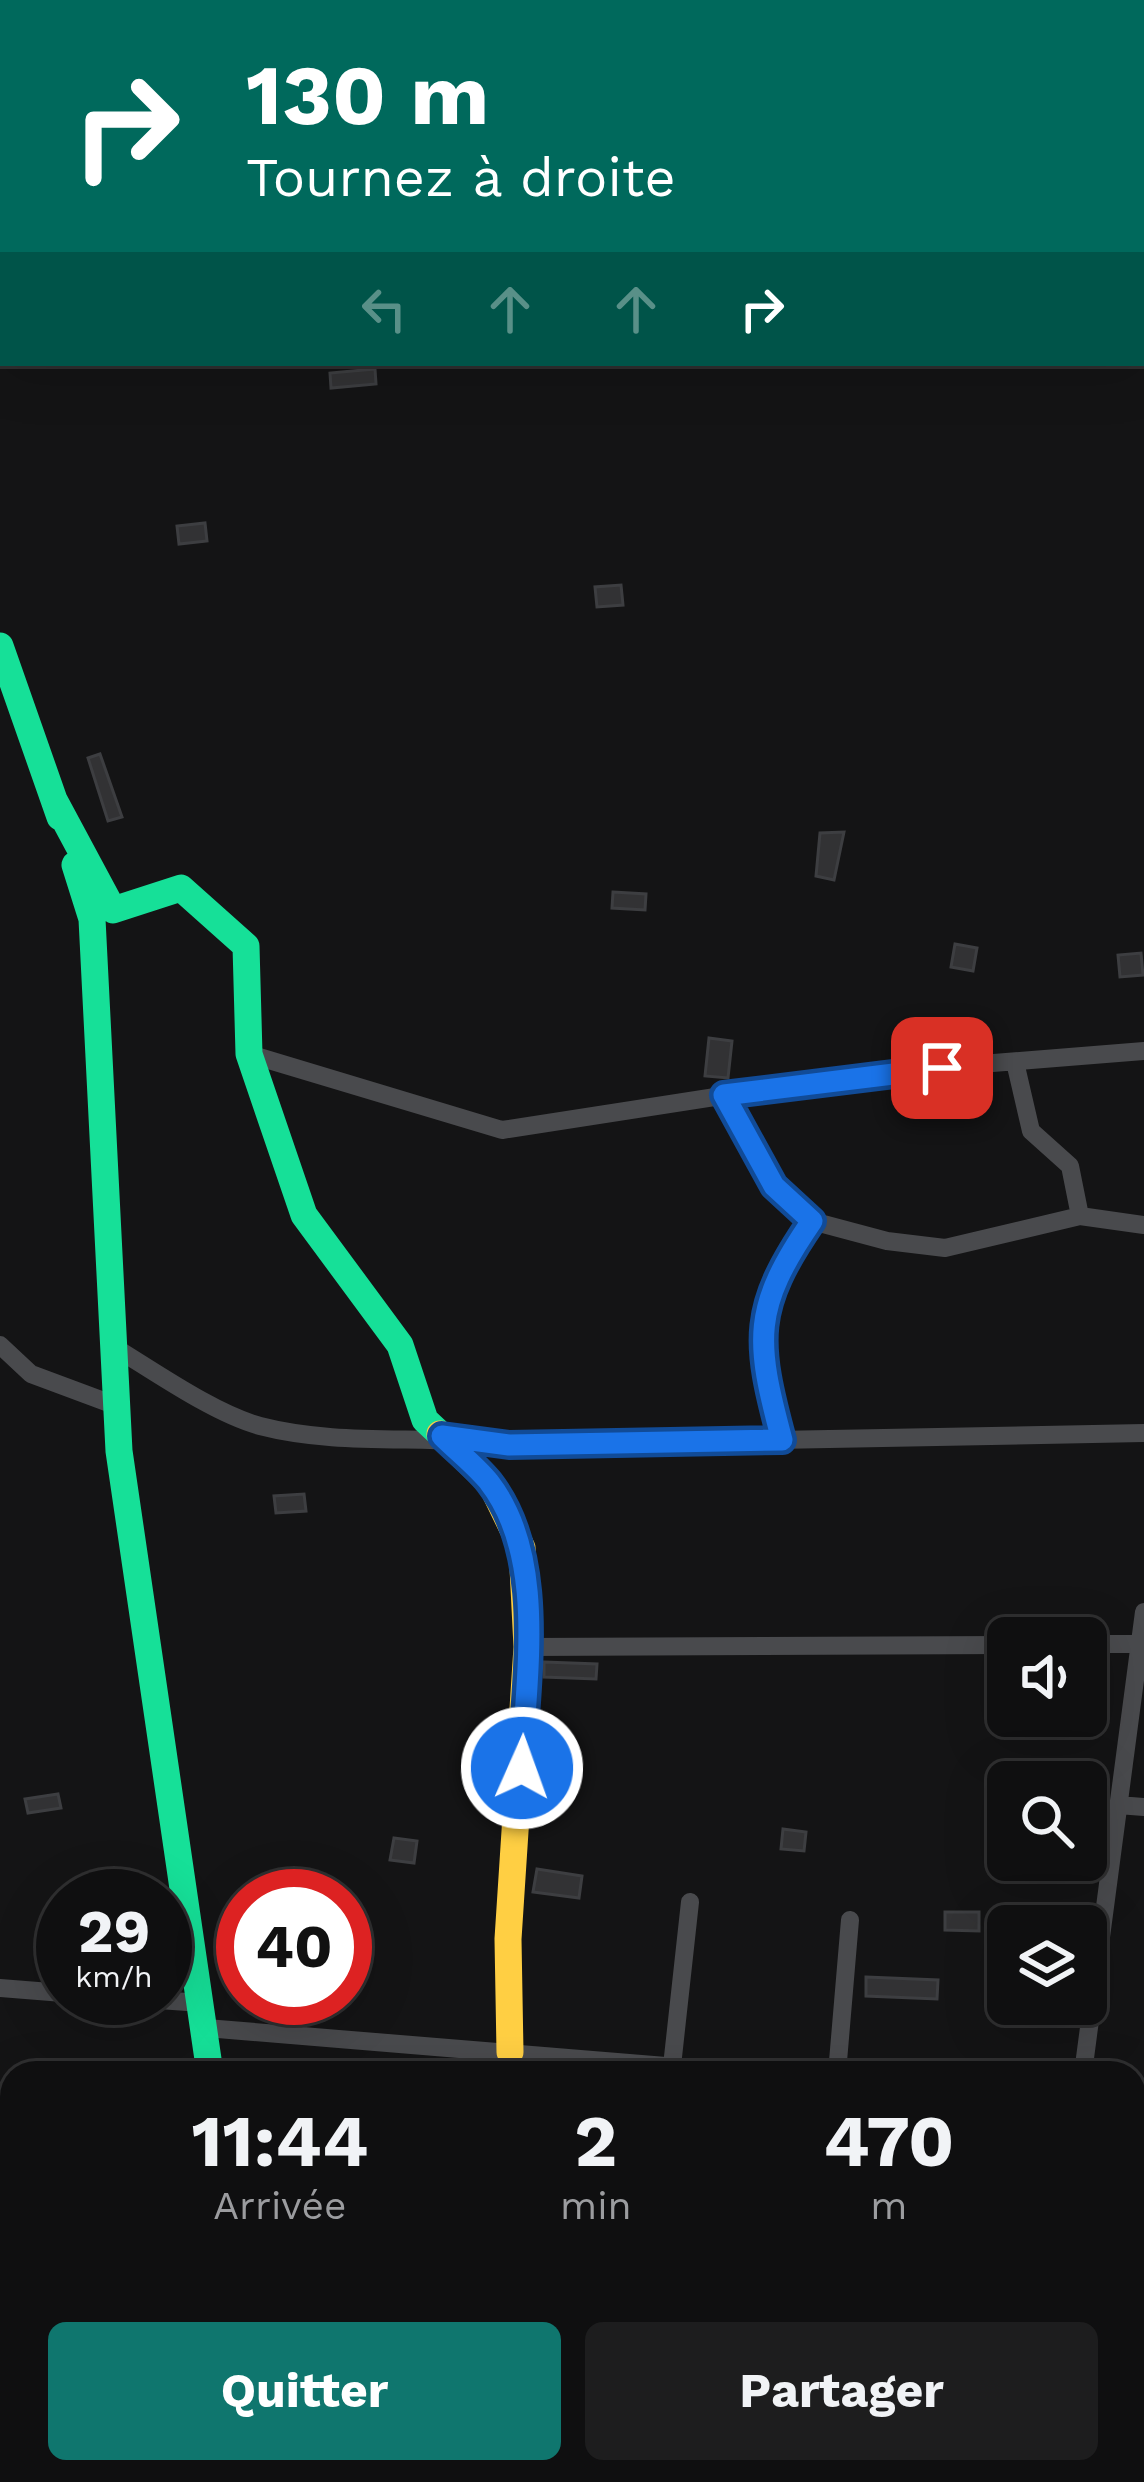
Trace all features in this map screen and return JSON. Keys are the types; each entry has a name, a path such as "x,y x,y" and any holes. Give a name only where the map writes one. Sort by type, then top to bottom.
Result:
{"street":[{"path":"0,646 12,668 92,919 117,1406 209,2061"},
{"path":"54,800 113,910 181,888 246,946 249,1054 304,1215 400,1345 425,1420 491,1484 522,1548 527,1647 508,1939 510,2052"},
{"path":"249,1054 502,1130 869,1073 1144,1051"},
{"path":"1016,1062 1031,1131 1070,1166 1080,1216"},
{"path":"724,1095 774,1186 812,1221 887,1241 945,1247 1080,1216 1144,1225"},
{"path":"782,1440 761,1363 772,1279 812,1221"},
{"path":"0,1346 31,1374 117,1406"},
{"path":"114,1347 257,1426 344,1439 442,1436 509,1445 1144,1432"},
{"path":"1085,2061 1144,1612"},
{"path":"1107,1644 1142,1644"},
{"path":"527,1647 987,1645"},
{"path":"1118,1804 1144,1807"},
{"path":"673,2061 690,1902"},
{"path":"838,2061 850,1920"},
{"path":"0,1988 36,1991"},
{"path":"192,2013 510,2052 532,2061"}],"building":[{"path":"375,369 376,384 331,388 330,373"},
{"path":"205,523 207,541 179,544 177,526"},
{"path":"621,585 623,605 597,607 595,587"},
{"path":"100,754 122,817 108,821 88,758"},
{"path":"844,832 834,880 816,876 820,833"},
{"path":"613,892 646,894 645,910 612,908"},
{"path":"955,944 977,948 973,971 951,967"},
{"path":"1141,953 1143,975 1120,977 1118,955"},
{"path":"709,1038 732,1041 728,1078 705,1076"},
{"path":"304,1494 306,1511 276,1513 274,1496"},
{"path":"544,1662 597,1664 596,1679 544,1677"},
{"path":"58,1794 61,1808 28,1813 25,1799"},
{"path":"783,1829 806,1832 804,1851 781,1849"},
{"path":"394,1838 417,1841 414,1863 390,1860"},
{"path":"537,1869 582,1876 579,1898 533,1892"},
{"path":"945,1912 979,1912 979,1931 945,1930"},
{"path":"866,1977 938,1980 937,1999 866,1996"}],"traffic: fast":[{"path":"0,646 60,817"},
{"path":"54,800 113,910 181,888 246,946 249,1054 304,1215 400,1345 425,1420 440,1434"},
{"path":"75,865 92,919 119,1451 208,2061"}],"traffic: slow":[{"path":"440,1434 491,1484 522,1548 527,1647 508,1939 510,2052"}],"route":[{"path":"522,1768 527,1647 522,1548 491,1484 442,1436 509,1445 782,1440 761,1363 772,1279 812,1221 774,1186 724,1095 869,1073 942,1068"}]}
